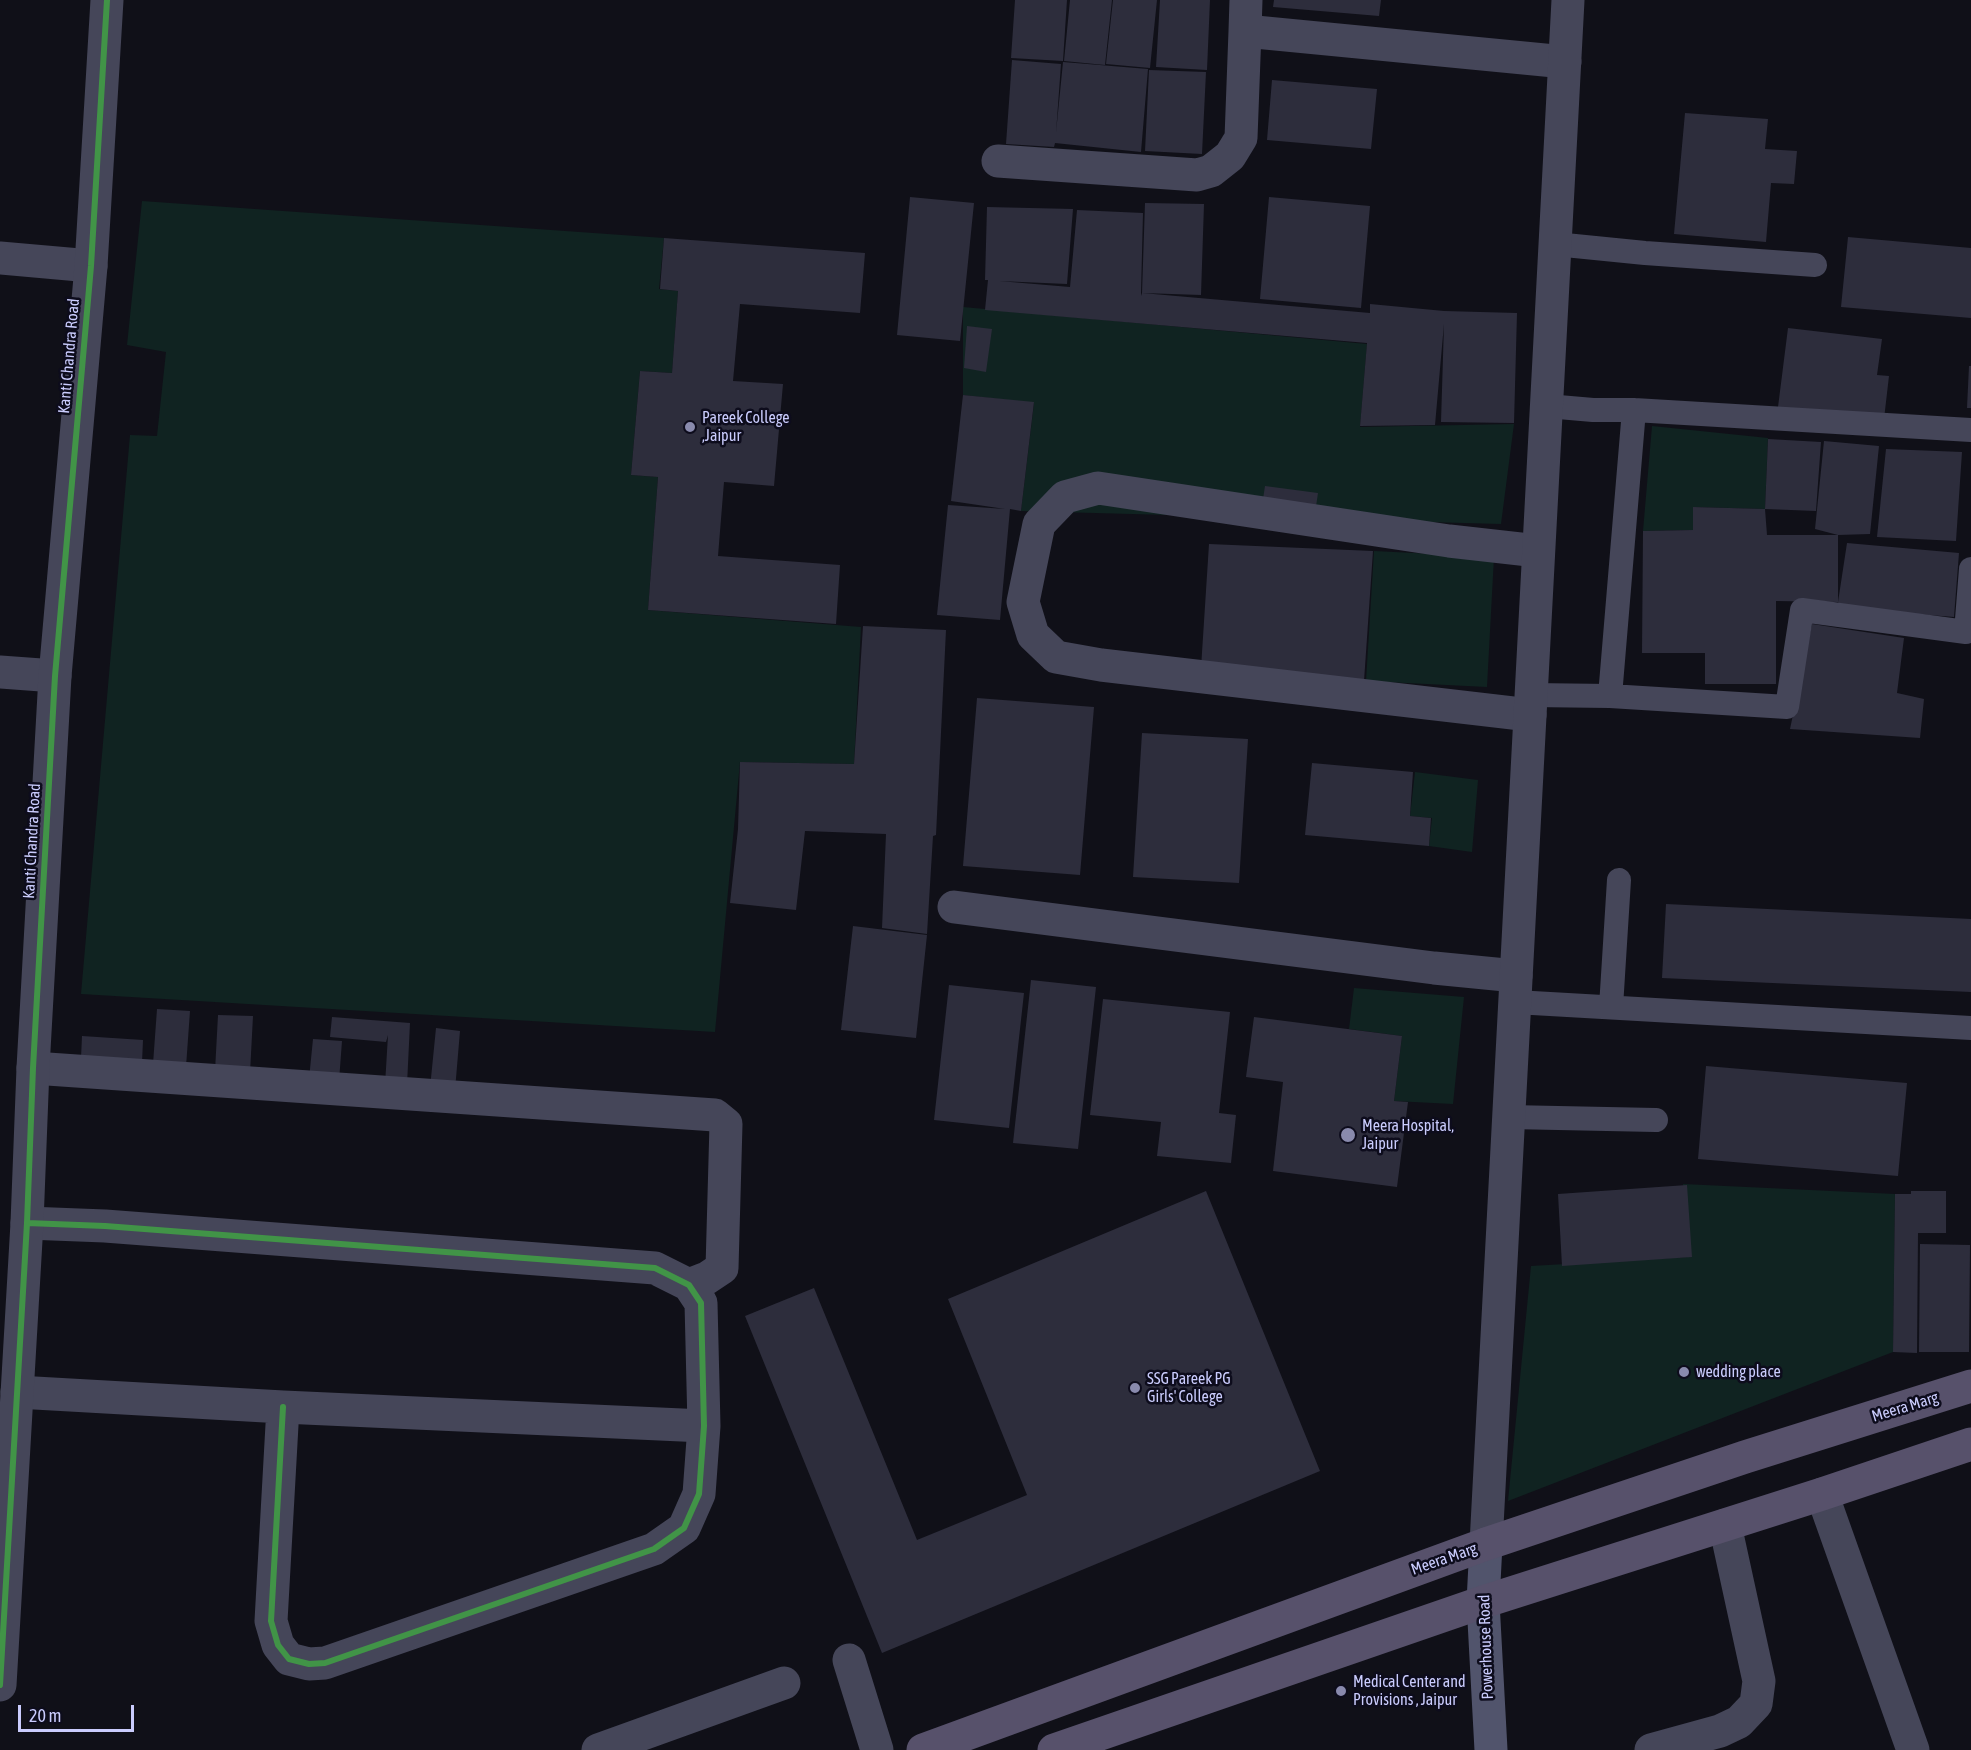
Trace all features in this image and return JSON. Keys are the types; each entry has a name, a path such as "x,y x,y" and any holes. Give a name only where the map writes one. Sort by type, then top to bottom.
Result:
{"main road":[{"name":"Meera Marg","path":"923,1750 1486,1544 1745,1457 1971,1386"},
{"path":"1054,1750 1483,1602 1971,1444"},
{"name":"Powerhouse Road","path":"1486,1544 1483,1602 1491,1750"}],"street":[{"name":"Kanti Chandra Road","path":"0,1685 27,1223 33,1068 55,676 91,266 107,0"},
{"path":"1486,1544 1568,0"},
{"path":"998,161 1197,175 1211,171 1230,156 1240,138 1246,15 1565,62"},
{"path":"0,258 91,266"},
{"path":"1531,705 1101,665 1056,657 1033,635 1023,602 1039,524 1065,497 1098,488 1449,541 1539,550"},
{"path":"0,672 55,676"},
{"path":"954,907 1434,968 1515,989"},
{"path":"33,1068 715,1115 726,1124 722,1268 707,1278 689,1285"},
{"path":"27,1223 105,1226 655,1268 689,1285 701,1303 704,1425 699,1494 684,1528 654,1549 325,1663 309,1664 289,1659 278,1645 271,1621 283,1407"},
{"path":"17,1392 283,1407 704,1425"},
{"path":"1822,1494 1913,1750"},
{"path":"1651,1750 1720,1731 1739,1722 1756,1704 1759,1682 1725,1525"},
{"path":"849,1660 877,1750"},
{"path":"598,1750 784,1683"}],"lane":[{"path":"1555,244 1645,254 1815,265"},
{"path":"1547,406 1971,429"},
{"path":"1610,696 1634,410"},
{"path":"1531,705 1610,696 1787,707 1802,610 1966,632 1971,569"},
{"path":"1611,1007 1619,880"},
{"path":"1515,989 1611,1007 1971,1028"},
{"path":"1509,1117 1656,1120"}],"green space":[{"path":"142,201 664,238 659,289 678,291 672,373 640,371 631,475 658,477 648,610 861,627 854,764 740,762 715,1032 81,994 130,435 157,436 166,352 127,345"},
{"path":"963,307 1367,344 1360,427 1514,424 1501,524 1021,511 1034,403 963,395"},
{"path":"1652,426 1768,438 1765,509 1693,507 1693,530 1643,531"},
{"path":"1374,551 1494,557 1487,687 1366,681"},
{"path":"1415,772 1478,780 1472,852 1429,846 1432,818 1410,816"},
{"path":"1354,988 1464,997 1453,1104 1394,1101 1402,1036 1349,1029"},
{"path":"1683,1184 1895,1194 1893,1352 1508,1501 1531,1266 1688,1257"}],"building":[{"path":"1015,0 1067,0 1063,61 1011,58"},
{"path":"1070,0 1112,0 1105,65 1064,61"},
{"path":"1113,0 1157,0 1150,68 1106,64"},
{"path":"1160,0 1210,0 1207,70 1156,67"},
{"path":"1274,0 1381,0 1379,16 1273,7"},
{"path":"1012,60 1061,64 1056,133 1063,62 1148,69 1141,152 1055,143 1054,147 1006,144"},
{"path":"1149,70 1206,72 1202,154 1145,151"},
{"path":"1272,80 1377,89 1371,149 1267,140"},
{"path":"1685,113 1768,119 1765,149 1797,151 1794,184 1771,183 1766,242 1674,234"},
{"path":"910,197 974,203 960,341 897,335"},
{"path":"1269,197 1370,206 1361,308 1260,299"},
{"path":"1145,203 1204,204 1201,295 1142,293"},
{"path":"987,207 1073,209 1067,284 999,281 1070,287 1077,210 1143,213 1141,296 1142,293 1370,313 1370,304 1444,311 1517,313 1514,423 1441,422 1444,324 1435,425 1360,426 1367,343 985,310 988,280 985,280"},
{"path":"1848,237 1971,248 1971,318 1841,307"},
{"path":"664,238 865,253 860,313 740,304 733,381 783,384 774,486 724,482 718,556 840,565 836,624 648,610 658,477 631,475 640,371 672,373 678,291 660,289"},
{"path":"967,326 992,329 986,372 964,368"},
{"path":"1788,328 1882,339 1877,375 1889,376 1884,419 1778,407"},
{"path":"1969,366 1971,366 1971,408 1967,408"},
{"path":"963,395 1034,402 1021,511 1010,509 1000,620 937,615 948,505 1005,509 951,501"},
{"path":"1768,439 1821,442 1816,511 1765,509"},
{"path":"1824,441 1879,446 1870,534 1838,535 1815,529"},
{"path":"1886,449 1962,452 1956,541 1877,537"},
{"path":"1265,486 1318,493 1314,520 1261,512"},
{"path":"1693,507 1765,509 1767,535 1838,535 1838,602 1776,601 1776,684 1705,684 1705,653 1642,653 1643,531 1693,530"},
{"path":"1847,543 1959,553 1954,617 1842,608 1838,602"},
{"path":"1209,544 1373,551 1364,681 1201,668"},
{"path":"1812,624 1904,638 1897,693 1924,699 1920,738 1790,729"},
{"path":"863,626 946,630 936,835 933,836 927,934 882,928 886,834 805,831 796,910 730,903 738,829 740,762 854,764"},
{"path":"977,698 1094,707 1080,875 963,866"},
{"path":"1142,733 1248,739 1239,883 1133,877"},
{"path":"1312,763 1413,772 1410,816 1431,818 1429,846 1305,835"},
{"path":"1666,904 1971,919 1971,992 1662,978"},
{"path":"853,926 927,935 916,1038 841,1030"},
{"path":"1031,980 1096,987 1078,1149 1013,1143"},
{"path":"949,985 1024,993 1009,1128 934,1120"},
{"path":"1103,999 1230,1012 1219,1113 1236,1115 1231,1163 1157,1156 1161,1122 1090,1115"},
{"path":"157,1009 190,1011 186,1067 153,1064"},
{"path":"218,1015 253,1016 250,1073 215,1071"},
{"path":"332,1017 410,1023 407,1085 385,1085 388,1035 386,1042 330,1037"},
{"path":"1254,1017 1402,1036 1394,1101 1408,1102 1397,1187 1273,1171 1283,1082 1246,1077"},
{"path":"436,1028 460,1031 455,1090 430,1088"},
{"path":"82,1036 143,1040 142,1063 81,1058"},
{"path":"313,1039 342,1041 339,1081 309,1079"},
{"path":"1706,1066 1907,1083 1898,1176 1698,1159"},
{"path":"1687,1185 1692,1257 1562,1266 1558,1194"},
{"name":"SSG Pareek PG Girls' College","path":"1206,1191 1320,1471 882,1653 745,1316 814,1288 917,1540 1027,1495 948,1299"},
{"path":"1911,1191 1946,1191 1946,1233 1918,1233 1917,1353 1893,1352 1895,1194 1911,1194"},
{"path":"1920,1244 1970,1245 1969,1352 1919,1352"}],"cycle path":[{"path":"0,1685 27,1223 33,1068 55,676 91,266 107,0"},
{"path":"27,1223 105,1226 655,1268 689,1285 701,1303 704,1426 699,1494 684,1528 654,1549 325,1663 309,1664 289,1659 278,1645 271,1621 283,1407"}],"place":[{"name":"Pareek College ,Jaipur","path":"690,427"},
{"name":"Meera Hospital, Jaipur","path":"1348,1135"},
{"name":"wedding place","path":"1684,1372"},
{"name":"SSG Pareek PG Girls' College","path":"1135,1388"},
{"name":"Medical Center and Provisions , Jaipur","path":"1341,1691"}]}
